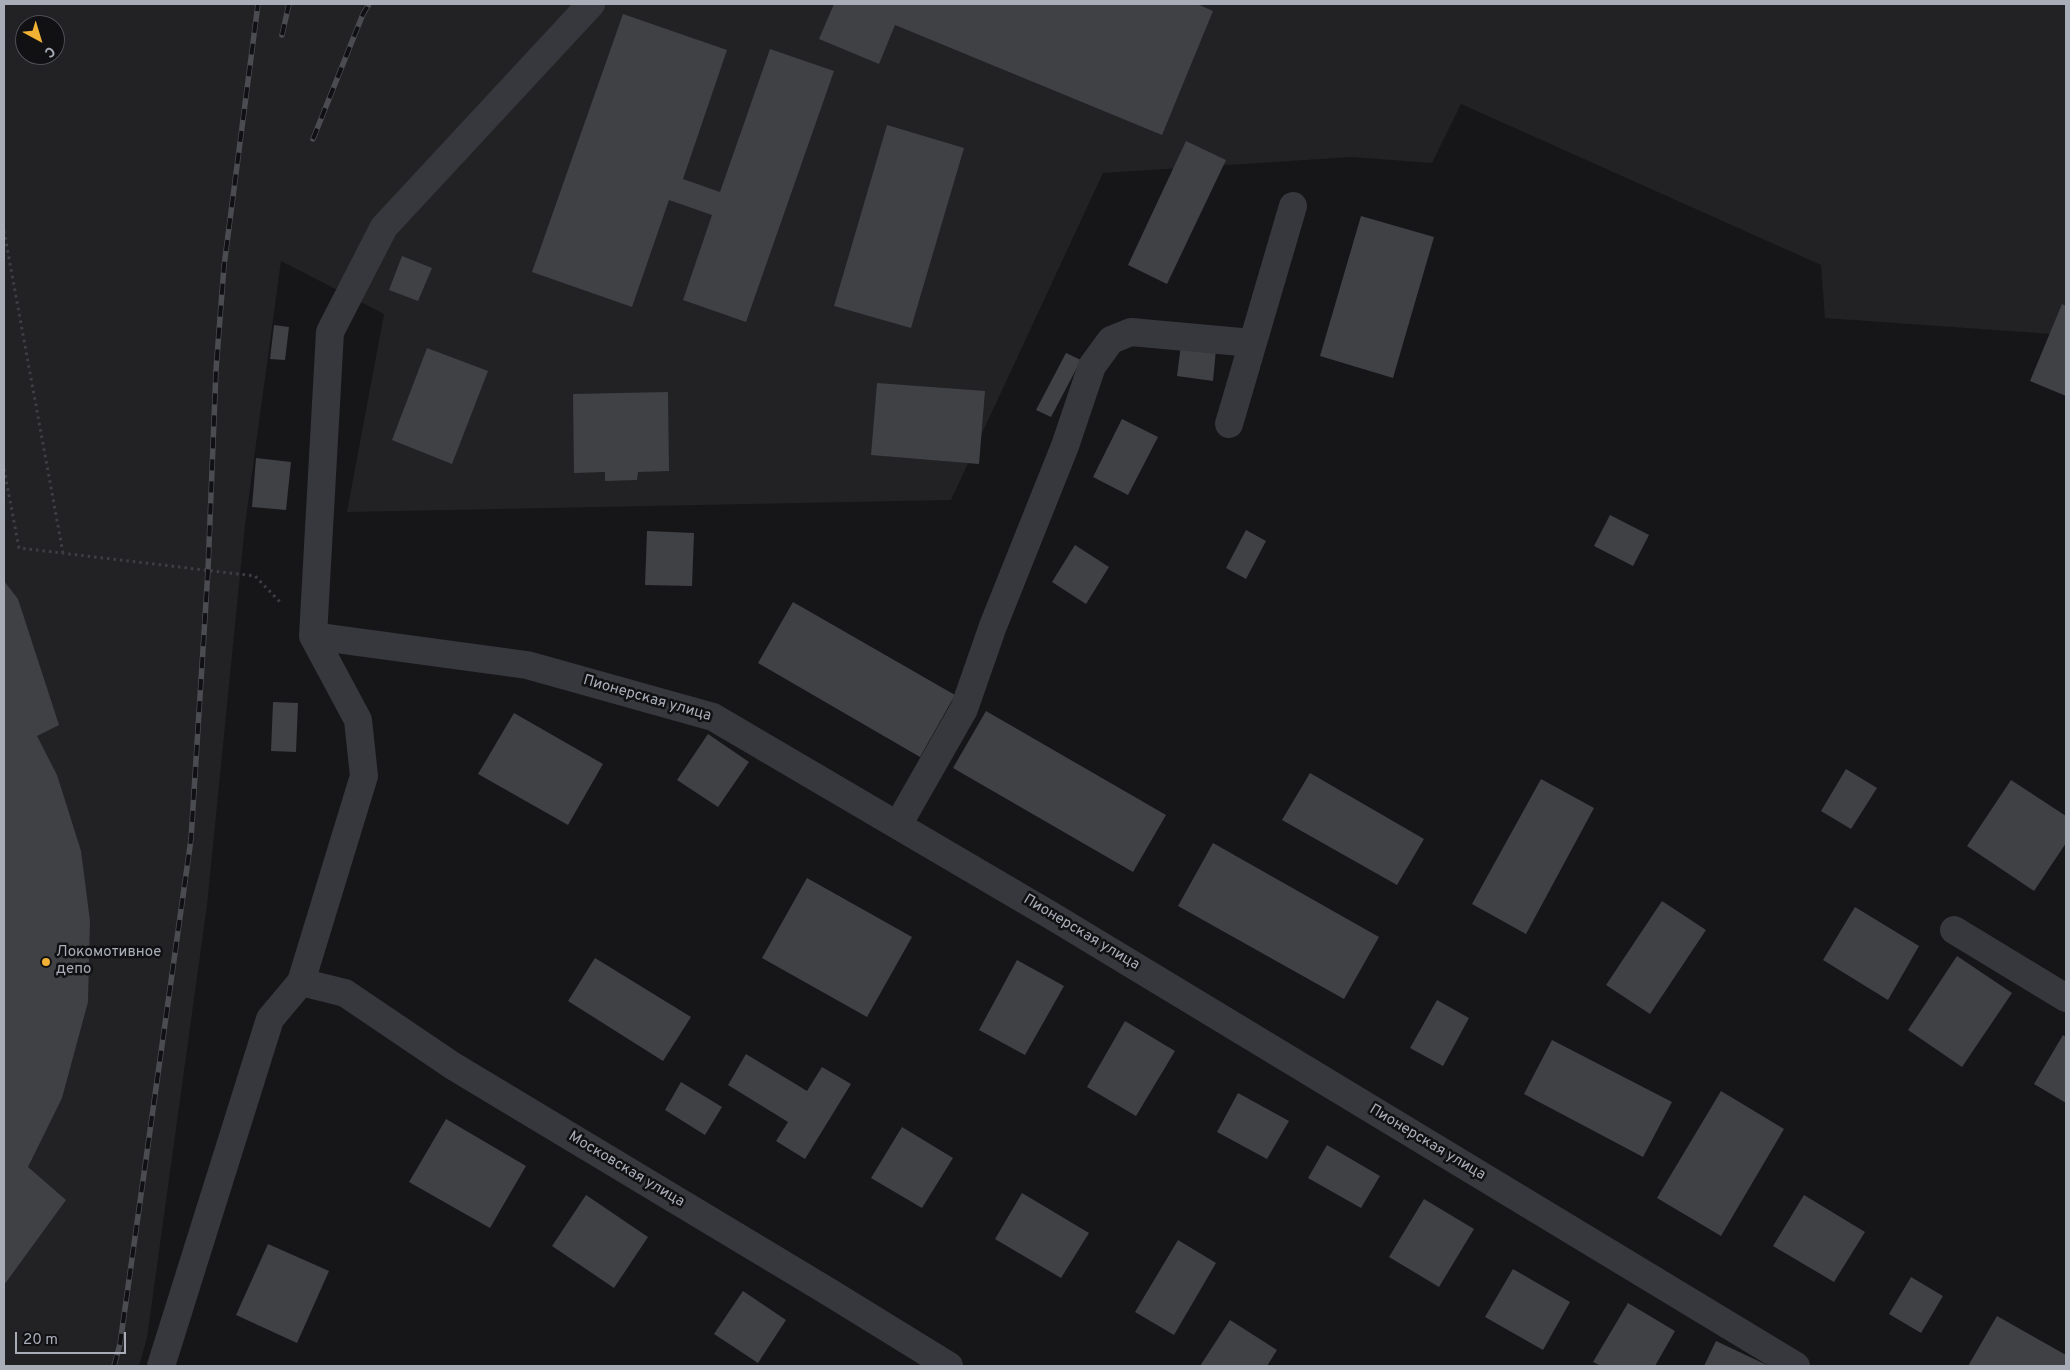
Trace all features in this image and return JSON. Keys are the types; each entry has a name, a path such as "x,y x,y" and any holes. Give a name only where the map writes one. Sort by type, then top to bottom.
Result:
{"street":[{"path":"161,1366 270,1019 302,982 364,776 358,720 313,636 330,332 384,227 591,4"},
{"path":"1229,424 1293,206"},
{"path":"898,825 964,709 993,626 1065,446 1092,366 1111,340 1131,332 1252,343"},
{"name":"Пионерская улица","path":"313,636 527,665 713,717 1061,921 1796,1366"},
{"path":"1954,930 2066,998"},
{"name":"Московская улица","path":"302,982 345,993 453,1066 949,1366"}],"path":[{"path":"4,231 63,553"},
{"path":"4,469 19,548 255,576 313,636"}],"shaded area":[{"path":"4,4 2066,4 2066,335 1825,318 1821,265 1461,104 1432,163 1352,157 1103,173 951,500 347,512 384,314 281,261 245,525 207,905 147,1338 139,1366 4,1366"}],"building":[{"path":"834,4 1197,4 1213,11 1162,135 895,25 879,64 819,39"},
{"path":"623,14 727,50 683,179 720,192 770,49 834,71 746,322 683,300 712,215 669,200 632,307 532,272"},
{"path":"887,125 964,148 911,328 834,306"},
{"path":"1186,141 1226,160 1167,284 1128,265"},
{"path":"1361,216 1434,237 1393,378 1320,356"},
{"path":"402,256 432,268 418,301 389,290"},
{"path":"2062,304 2066,306 2066,396 2030,381"},
{"path":"274,325 289,327 285,360 270,359"},
{"path":"1181,345 1216,349 1213,381 1177,376"},
{"path":"427,348 488,371 452,464 392,440"},
{"path":"1066,353 1081,360 1051,417 1036,410"},
{"path":"877,383 985,391 979,464 871,455"},
{"path":"668,392 669,471 638,472 637,480 605,481 605,472 574,473 573,394"},
{"path":"1122,419 1158,437 1128,495 1093,477"},
{"path":"256,458 291,462 286,510 252,507"},
{"path":"1610,515 1649,535 1633,566 1594,546"},
{"path":"1246,530 1266,541 1246,579 1226,568"},
{"path":"647,531 694,533 692,586 645,585"},
{"path":"1075,545 1109,567 1086,604 1052,582"},
{"name":"Локомотивное депо","path":"4,581 18,599 59,725 37,736 57,775 81,851 90,921 88,1002 62,1098 28,1167 66,1200 4,1285"},
{"path":"793,602 955,695 920,757 758,663"},
{"path":"273,702 298,703 296,752 271,751"},
{"path":"986,711 1166,815 1133,872 953,768"},
{"path":"514,713 603,764 568,825 478,774"},
{"path":"708,734 749,762 718,807 677,780"},
{"path":"1846,769 1877,788 1851,829 1821,811"},
{"path":"1310,773 1424,839 1397,885 1282,820"},
{"path":"1541,779 1594,808 1526,934 1472,904"},
{"path":"2011,780 2066,816 2066,843 2034,891 1967,846"},
{"path":"1213,843 1379,937 1344,999 1178,906"},
{"path":"807,878 912,937 867,1017 762,958"},
{"path":"1662,901 1706,930 1650,1014 1606,985"},
{"path":"1855,907 1919,946 1888,1000 1823,960"},
{"path":"1957,956 2012,993 1962,1067 1908,1030"},
{"path":"595,958 691,1017 663,1061 568,1001"},
{"path":"1017,960 1064,986 1025,1055 979,1030"},
{"path":"1437,1000 1469,1018 1443,1066 1410,1048"},
{"path":"1125,1021 1175,1051 1136,1116 1087,1087"},
{"path":"2063,1035 2066,1037 2066,1103 2034,1084"},
{"path":"1552,1040 1672,1102 1643,1157 1524,1094"},
{"path":"746,1054 807,1091 822,1067 851,1084 805,1159 776,1141 788,1122 728,1085"},
{"path":"681,1082 722,1107 705,1135 665,1110"},
{"path":"1721,1091 1784,1129 1721,1236 1657,1198"},
{"path":"1238,1093 1289,1121 1267,1159 1217,1132"},
{"path":"446,1119 526,1166 490,1228 409,1182"},
{"path":"902,1127 953,1158 922,1208 871,1178"},
{"path":"1327,1145 1380,1176 1361,1208 1308,1178"},
{"path":"1022,1193 1089,1233 1061,1278 995,1239"},
{"path":"586,1195 648,1237 614,1288 552,1246"},
{"path":"1804,1195 1865,1232 1834,1282 1773,1246"},
{"path":"1424,1199 1474,1229 1439,1287 1389,1257"},
{"path":"1178,1240 1216,1263 1174,1335 1135,1312"},
{"path":"268,1244 329,1271 297,1343 236,1315"},
{"path":"1513,1269 1570,1302 1543,1350 1485,1317"},
{"path":"1911,1277 1943,1296 1921,1333 1889,1314"},
{"path":"743,1291 786,1320 758,1363 714,1334"},
{"path":"1628,1303 1675,1331 1655,1366 1601,1366 1593,1362"},
{"path":"1997,1316 2066,1355 2066,1366 1968,1366"},
{"path":"1230,1320 1277,1350 1267,1366 1200,1366"},
{"path":"1716,1341 1769,1366 1704,1366"}],"railway":[{"path":"114,1366 120,1344 191,839 208,570 216,370 224,266 258,4"},
{"path":"282,35 289,4"},
{"path":"313,139 363,14 369,4"}],"place":[{"name":"Локомотивное депо","path":"46,962"}]}
